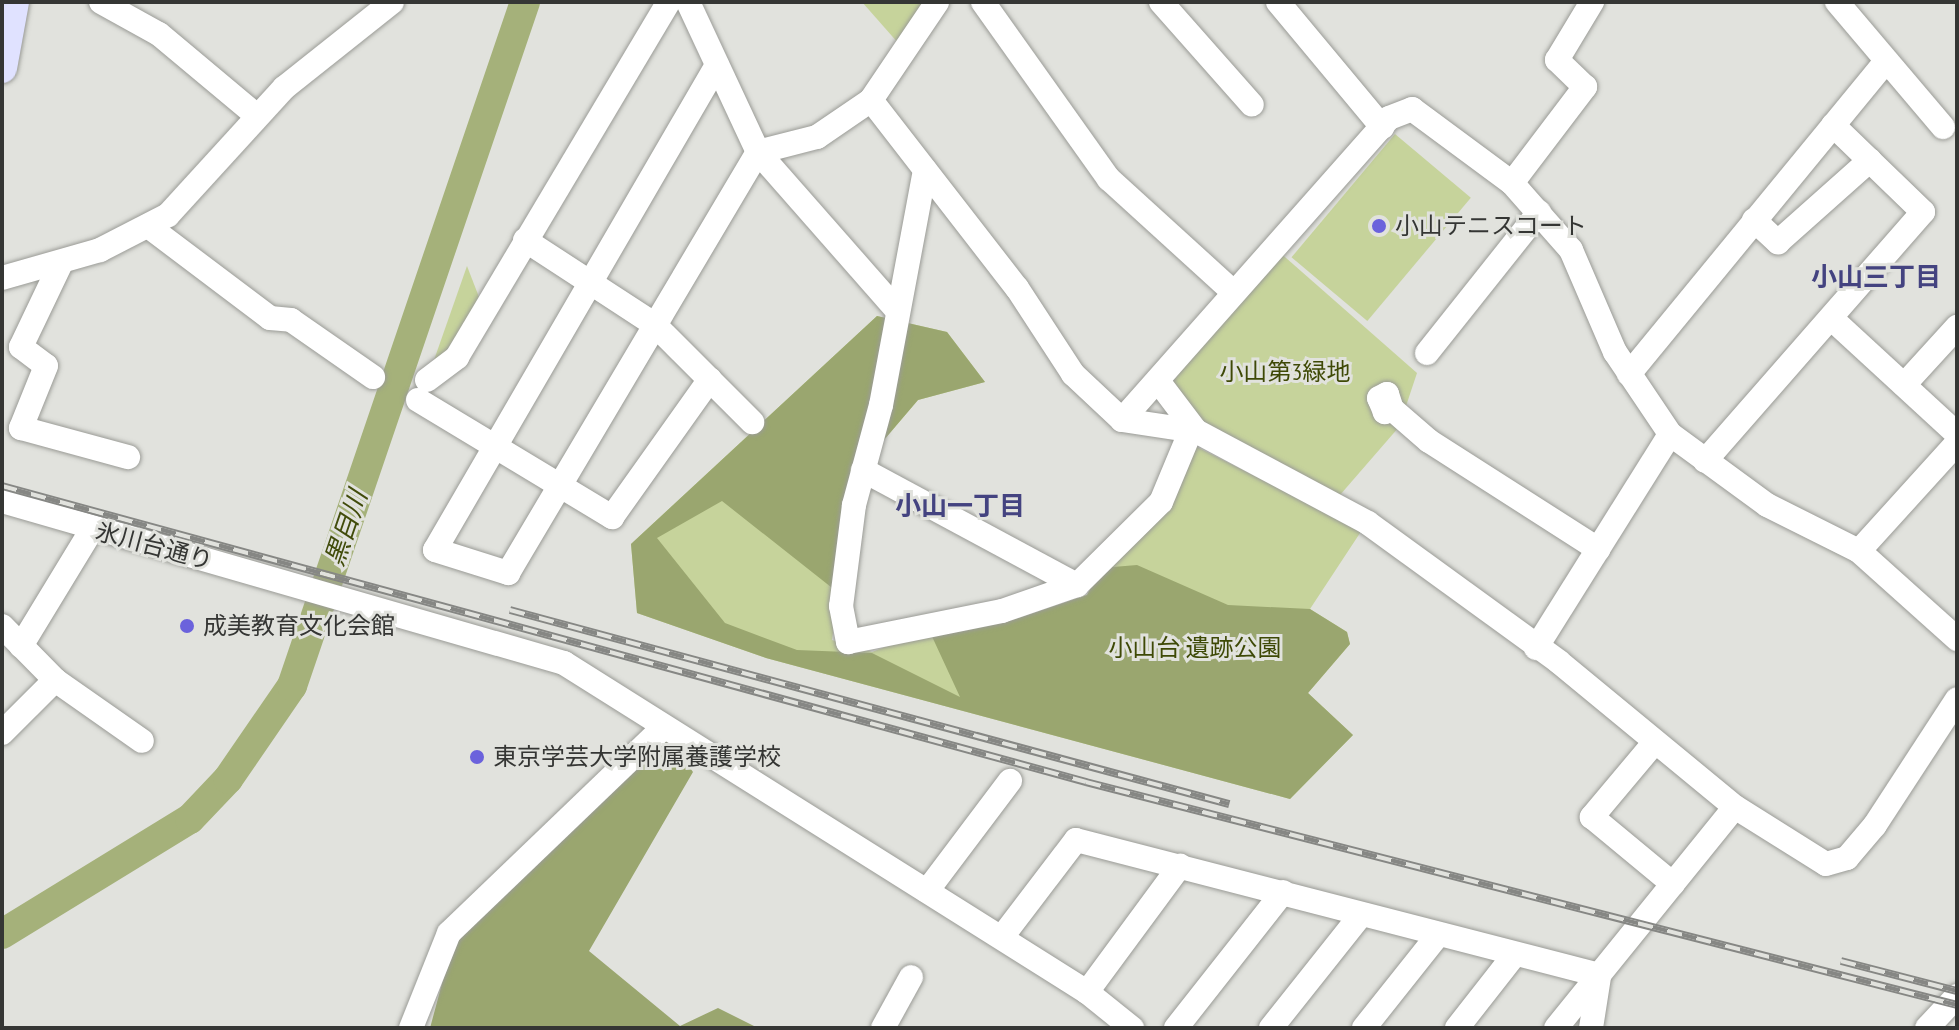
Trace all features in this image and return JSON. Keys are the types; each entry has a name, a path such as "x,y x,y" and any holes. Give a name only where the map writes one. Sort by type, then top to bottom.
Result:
{"main road":[{"path":"2,68 14,2"}],"street":[{"path":"101,2 159,34 257,116"},
{"path":"2,278 61,263 168,215 257,116 392,2"},
{"path":"669,2 457,357 422,390 494,444 612,517 710,379"},
{"path":"688,2 758,152 897,310"},
{"path":"717,65 589,280 435,550 508,573 758,152 817,137 871,100 937,2"},
{"path":"983,2 1109,179 1231,290"},
{"path":"1161,2 1252,105"},
{"path":"1512,183 1585,87 1557,60 1592,2"},
{"path":"1837,2 1943,127"},
{"path":"1280,3 1382,127"},
{"path":"1629,374 1885,62"},
{"path":"871,100 1088,392 1122,420 1194,431 1368,523 1536,648 1735,807 1826,864 1847,858 1957,699"},
{"path":"1122,420 1158,381 1231,290 1382,127 1397,111 1412,109 1512,183 1571,250 1629,374 1670,434 1767,505 1859,551 1957,639"},
{"path":"1705,461 1923,212 1833,125"},
{"path":"1754,220 1778,242 1870,160"},
{"path":"925,170 863,470 841,606 848,642 1002,611 1077,585 1161,502 1194,431"},
{"path":"1427,353 1539,212"},
{"path":"148,226 270,318 291,320 373,377"},
{"path":"525,240 654,324 752,422"},
{"path":"61,263 21,347 46,366 21,428 128,457"},
{"path":"1832,319 1957,434"},
{"path":"1904,385 1957,327"},
{"path":"1158,381 1194,431"},
{"path":"1392,409 1429,441 1598,549"},
{"path":"1536,648 1670,434"},
{"path":"1859,551 1957,443"},
{"path":"863,470 1077,585"},
{"name":"氷川台通り","path":"2,501 564,663 662,729 1002,937 1087,992 1132,1028"},
{"path":"21,646 92,529"},
{"path":"2,626 55,680 142,741"},
{"path":"2,733 55,680"},
{"path":"411,1028 449,933 662,729"},
{"path":"1654,743 1592,817 1673,884"},
{"path":"927,891 1010,781"},
{"path":"1556,1028 1735,807"},
{"path":"1002,937 1076,840 1599,975"},
{"path":"1087,992 1180,866"},
{"path":"1176,1028 1283,892"},
{"path":"1271,1028 1361,915"},
{"path":"1364,1028 1438,935"},
{"path":"1457,1028 1515,954"},
{"path":"1591,1028 1599,975"},
{"path":"883,1028 911,977"},
{"path":"1927,1028 1957,996"}],"green space":[{"path":"862,2 930,2 899,44"},
{"name":"小山テニスコート","path":"1395,134 1471,198 1367,321 1292,257"},
{"name":"小山第3緑地","path":"1277,250 1417,373 1399,427 1340,495 1201,423 1170,385"},
{"path":"467,266 484,310 427,380"},
{"name":"小山台 遺跡公園","path":"877,316 947,332 985,382 918,400 855,474 832,640 872,652 929,630 1019,618 1087,595 1191,444 1362,530 1310,609 1347,632 1350,644 1308,693 1353,735 1290,799 766,658 637,613 631,544"},
{"name":"小山台 遺跡公園","path":"877,316 947,332 985,382 918,400 855,474 836,591 722,501 657,538 725,623 797,650 872,653 960,697 929,630 1019,618 1087,595 1101,568 1137,565 1228,605 1310,609 1347,632 1350,644 1308,693 1353,735 1290,799 766,658 637,613 631,544"},
{"path":"668,737 693,772 589,951 680,1026 718,1008 758,1028 430,1028 454,939"}],"waterway":[{"name":"黒目川","path":"2,934 190,819 228,779 292,686 525,2"}],"railway":[{"path":"2,486 1086,782 1957,1005"},
{"path":"510,610 1229,804"},
{"path":"1841,961 1957,991"}],"place":[{"name":"小山テニスコート","path":"1379,226"},
{"name":"成美教育文化会館","path":"187,626"},
{"name":"東京学芸大学附属養護学校","path":"477,757"}],"district":[{"name":"小山三丁目","path":"1876,277"},
{"name":"小山一丁目","path":"960,506"}]}
